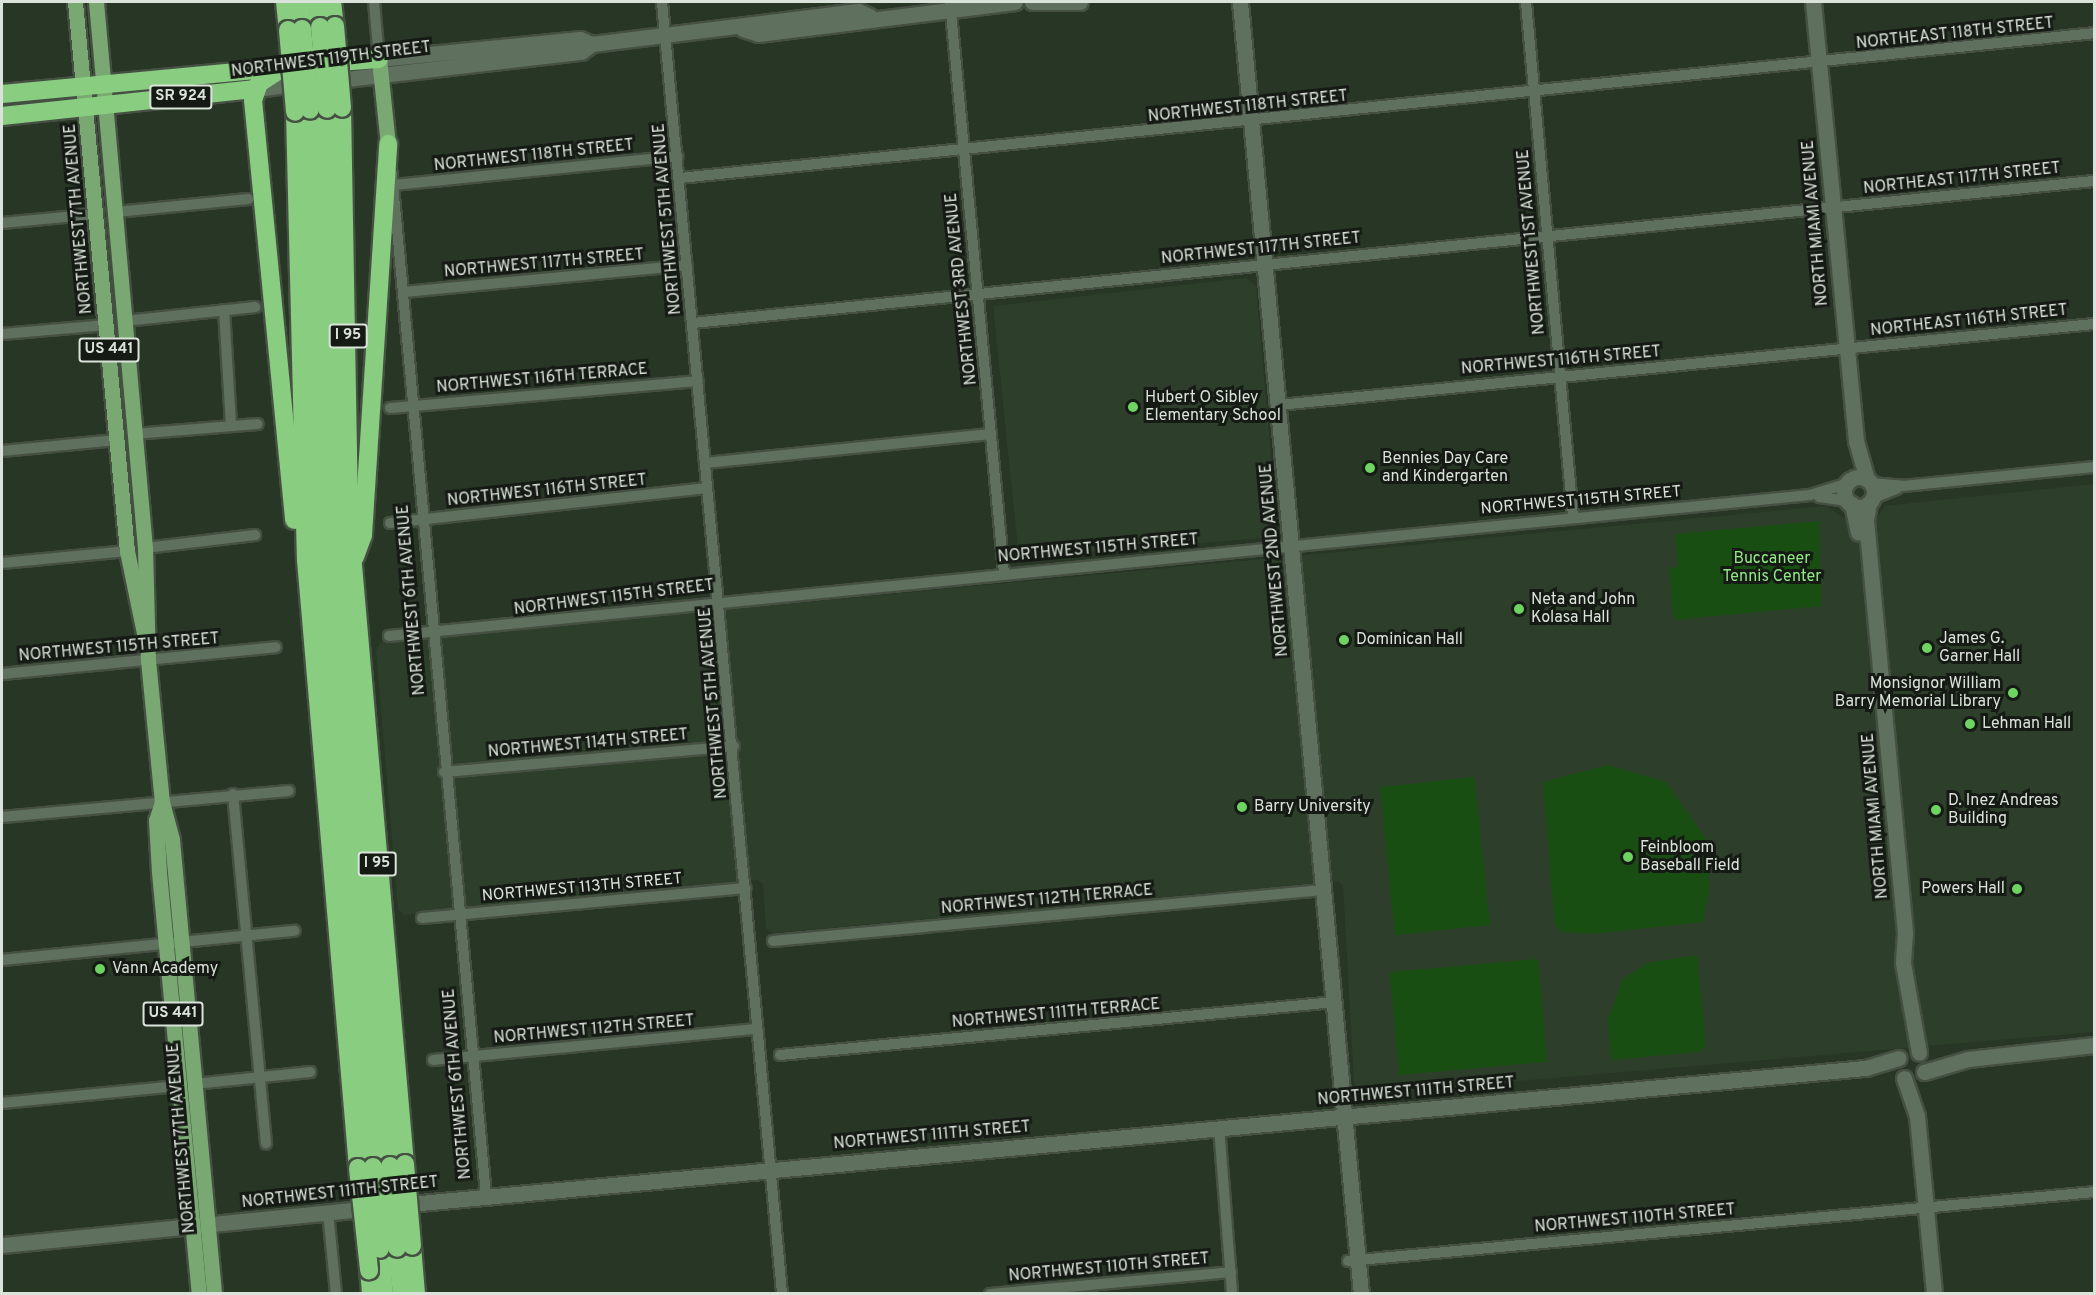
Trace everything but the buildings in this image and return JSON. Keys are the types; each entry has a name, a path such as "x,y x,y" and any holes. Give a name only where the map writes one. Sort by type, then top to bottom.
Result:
{"highway":[{"name":"I 95","path":"285,2 311,28 352,564 381,1166 369,1270 371,1293"},
{"path":"300,2 311,28"},
{"path":"311,28 317,2"},
{"name":"I 95","path":"332,2 311,28 318,110 302,446 318,704 381,1166 397,1248 416,1293"},
{"name":"NORTHWEST 119TH STREET","path":"2,94 284,67 382,66"},
{"path":"284,67 256,89 282,416 318,704"},
{"name":"NORTHWEST 119TH STREET","path":"2,116 256,89"},
{"path":"318,110 337,565 381,1166 397,1248 402,1293"},
{"path":"352,564 363,535 388,144"},
{"path":"384,1293 397,1248"}],"main road":[{"name":"NORTHWEST 7TH AVENUE","path":"75,2 128,550 137,622 147,653"},
{"name":"NORTHWEST 7TH AVENUE","path":"96,2 145,548 147,653 162,801 156,820 174,942 200,1226 199,1293"},
{"name":"NORTHWEST 6TH AVENUE","path":"382,66 388,144"},
{"path":"99,243 108,256 112,300 125,321"},
{"path":"107,325 117,340 121,374 131,396"},
{"name":"NORTHWEST 7TH AVENUE","path":"174,942 174,1019 187,1085"},
{"name":"NORTHWEST 7TH AVENUE","path":"200,1226 214,1293"}],"street":[{"name":"NORTHWEST 6TH AVENUE","path":"374,2 382,66"},
{"name":"NORTHWEST 5TH AVENUE","path":"662,2 707,488 734,746 757,1029 782,1293"},
{"name":"NORTHWEST 119TH STREET","path":"256,89 382,66 580,39 592,44 743,29 759,34 858,24 870,16 950,5 1015,2"},
{"path":"1032,2 1080,2"},
{"name":"NORTHWEST 2ND AVENUE","path":"1240,2 1280,405 1334,1002 1340,1117 1336,1125 1353,1261 1361,1293"},
{"name":"NORTHWEST 1ST AVENUE","path":"1526,2 1557,377 1573,516"},
{"name":"NORTH MIAMI AVENUE","path":"1813,2 1856,441 1870,491 1866,520 1875,663 1890,823 1905,933 1901,946 1908,1012 1922,1064 1917,1116 1934,1293"},
{"name":"NORTHWEST 3RD AVENUE","path":"950,5 1004,573"},
{"name":"NORTHEAST 118TH STREET","path":"1819,64 2094,33"},
{"name":"NORTHWEST 118TH STREET","path":"680,178 963,152 1819,64"},
{"name":"NORTHWEST 6TH AVENUE","path":"388,144 415,405 444,772 461,914 486,1195"},
{"name":"NORTHWEST 118TH STREET","path":"394,185 678,156"},
{"name":"NORTHEAST 117TH STREET","path":"1833,207 2094,182"},
{"path":"116,212 248,199"},
{"name":"NORTHWEST 117TH STREET","path":"693,323 978,292 1833,207"},
{"path":"2,223 97,214"},
{"name":"NORTHWEST 117TH STREET","path":"404,292 687,266"},
{"path":"125,321 255,307"},
{"path":"224,310 231,426"},
{"name":"NORTHEAST 116TH STREET","path":"1846,348 2094,324"},
{"path":"2,334 107,325"},
{"name":"NORTHWEST 116TH STREET","path":"1280,405 1846,348"},
{"name":"NORTHWEST 116TH TERRACE","path":"390,408 698,381"},
{"path":"134,434 258,423"},
{"path":"705,463 991,434"},
{"path":"2,451 116,440"},
{"name":"NORTH MIAMI AVENUE","path":"1856,441 1848,482 1875,663"},
{"path":"1810,495 1850,503 1870,491 1903,486 2094,468"},
{"path":"1810,495 1848,482 1870,491"},
{"name":"NORTHWEST 116TH STREET","path":"390,523 707,488"},
{"name":"NORTHWEST 115TH STREET","path":"389,636 433,634 720,601 1573,516 1810,495"},
{"path":"145,548 255,535"},
{"path":"2,563 128,550"},
{"name":"NORTHWEST 115TH STREET","path":"2,674 147,653 276,648"},
{"name":"NORTHWEST 114TH STREET","path":"444,772 734,746"},
{"path":"2,817 233,794 289,791"},
{"path":"233,794 266,1143"},
{"name":"NORTHWEST 113TH STREET","path":"422,918 746,888"},
{"name":"NORTHWEST 112TH TERRACE","path":"773,941 1323,890"},
{"path":"2,960 296,931"},
{"name":"NORTHWEST 111TH TERRACE","path":"780,1055 1334,1002"},
{"name":"NORTH MIAMI AVENUE","path":"1908,1012 1899,1056 1902,1077 1917,1116"},
{"name":"NORTHWEST 112TH STREET","path":"433,1060 757,1029"},
{"path":"1902,1077 1922,1064 2094,1045"},
{"name":"NORTHWEST 111TH STREET","path":"2,1245 486,1195 1866,1068 1899,1056 1922,1064"},
{"name":"NORTHWEST 111TH STREET","path":"1866,1068 1902,1077"},
{"path":"2,1103 310,1072"},
{"path":"1219,1128 1232,1293"},
{"name":"NORTHWEST 110TH STREET","path":"1353,1261 2094,1192"},
{"path":"328,1212 336,1293"},
{"name":"NORTHWEST 2ND AVENUE","path":"1351,1293 1353,1261"},
{"name":"NORTHWEST 110TH STREET","path":"990,1293 1231,1272"}],"shaded area":[{"name":"Hubert O Sibley Elementary School","path":"1246,278 1256,286 1275,501 1271,532 1262,538 1019,558 993,306"},
{"name":"Barry University","path":"2094,484 2094,1032 1364,1094 1354,1083 1343,886 1338,881 773,933 766,928 763,883 757,880 404,915 398,909 376,651 381,642 1827,506 1843,518 1879,515 1885,506"}],"green space":[{"name":"Buccaneer Tennis Center","path":"1819,521 1821,606 1674,620 1669,568 1678,567 1675,534"},
{"name":"Feinbloom Baseball Field","path":"1608,765 1666,782 1706,839 1709,888 1703,922 1592,934 1562,932 1555,926 1543,782"},
{"path":"1474,777 1490,925 1395,935 1380,787"},
{"path":"1697,955 1706,1046 1699,1052 1611,1060 1608,1019 1623,979 1647,963"},
{"path":"1538,959 1547,1062 1399,1075 1390,972"}],"place":[{"name":"Hubert O Sibley Elementary School","path":"1133,407"},
{"name":"Bennies Day Care and Kindergarten","path":"1370,468"},
{"name":"Neta and John Kolasa Hall","path":"1519,609"},
{"name":"Dominican Hall","path":"1344,640"},
{"name":"James G. Garner Hall","path":"1927,648"},
{"name":"Monsignor William Barry Memorial Library","path":"2013,693"},
{"name":"Lehman Hall","path":"1970,724"},
{"name":"Barry University","path":"1242,807"},
{"name":"D. Inez Andreas Building","path":"1936,810"},
{"name":"Feinbloom Baseball Field","path":"1628,857"},
{"name":"Powers Hall","path":"2017,889"},
{"name":"Vann Academy","path":"100,969"}]}
